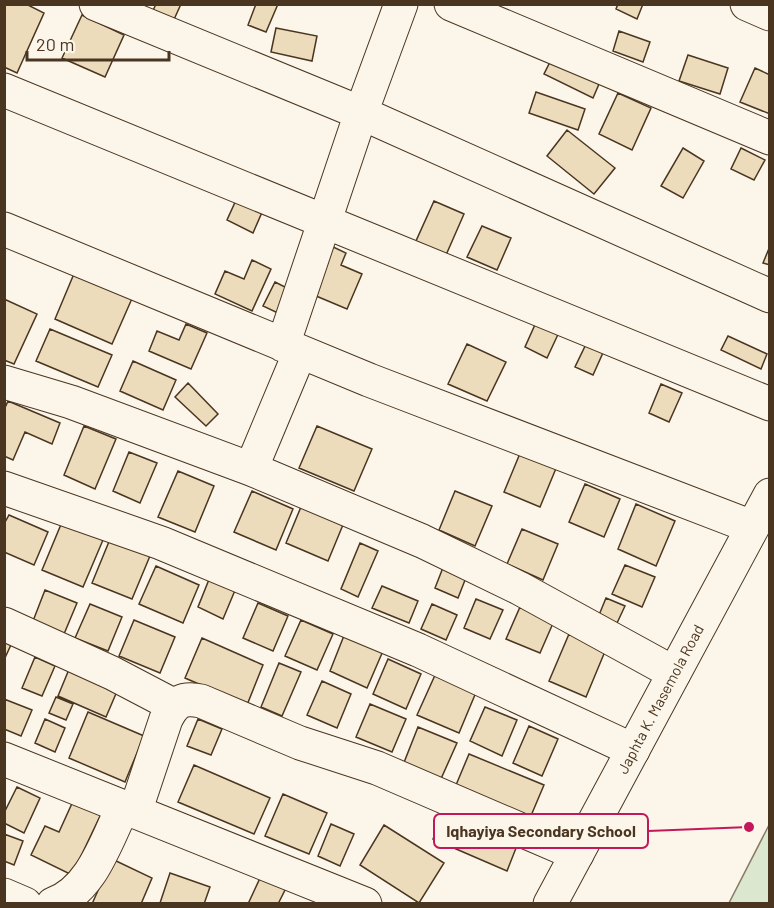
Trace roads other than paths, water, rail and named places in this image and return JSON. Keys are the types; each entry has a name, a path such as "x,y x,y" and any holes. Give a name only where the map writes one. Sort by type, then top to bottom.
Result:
{"street":[{"path":"96,4 361,113 770,296"},
{"path":"251,468 292,348 324,222 401,4"},
{"path":"451,4 770,138"},
{"path":"747,4 770,14"},
{"path":"4,90 770,404"},
{"path":"4,229 292,348 753,527"},
{"path":"4,382 71,402 251,468 422,541 509,583 674,673"},
{"path":"4,488 182,552 418,650 633,750"},
{"name":"Japhta K. Masemola Road","path":"550,903 770,495"},
{"path":"4,624 112,673 173,705"},
{"path":"53,903 70,895 86,879 129,809 173,705 186,698 201,701 300,743 377,768 577,854"},
{"path":"4,759 365,903"},
{"path":"4,895 25,903"}],"place":[{"name":"Iqhayiya Secondary School","path":"749,827"}]}
